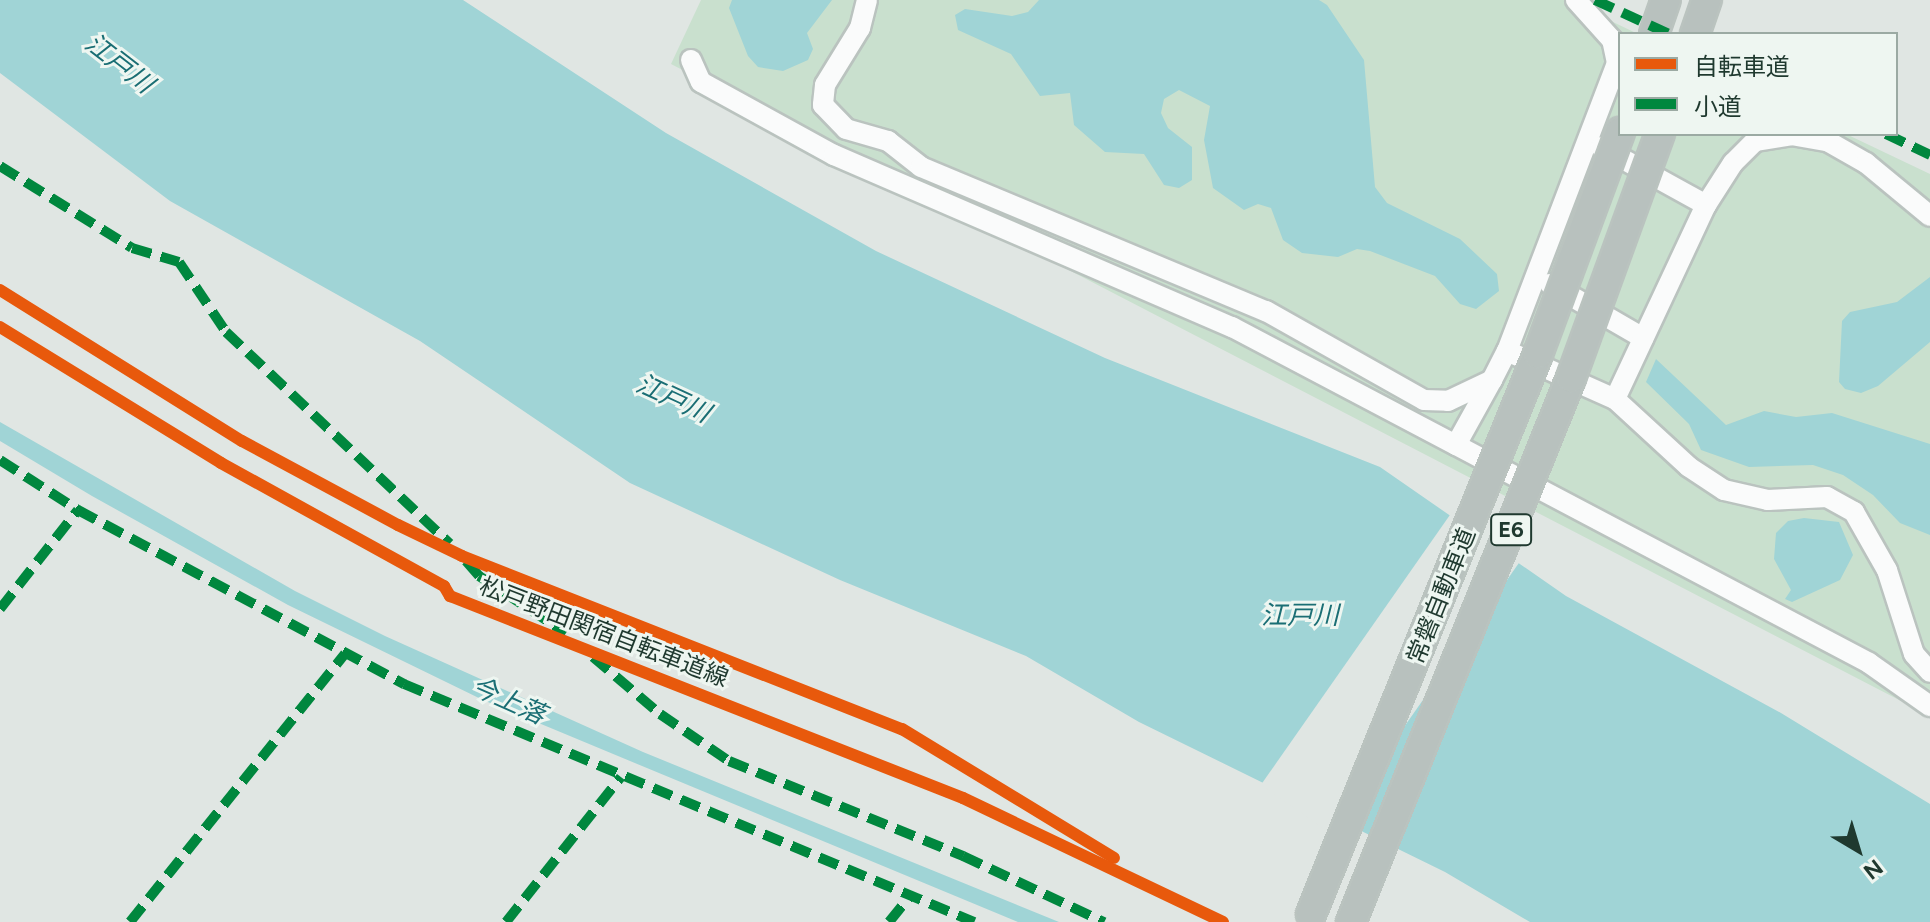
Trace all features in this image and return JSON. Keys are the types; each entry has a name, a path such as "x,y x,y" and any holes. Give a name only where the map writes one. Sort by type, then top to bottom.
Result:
{"highway":[{"path":"1655,32 1666,0"},
{"path":"1696,32 1707,0"},
{"name":"常磐自動車道","path":"1308,922 1538,354 1619,136"},
{"name":"常磐自動車道","path":"1351,922 1571,378 1659,136"}],"lane":[{"path":"867,0 860,28 825,85 823,105 831,116 858,136 888,141 921,167 1266,311 1424,400 1448,401 1492,380"},
{"path":"1456,445 1507,351 1617,63 1612,40 1576,0"},
{"path":"691,60 701,82 808,142 1232,327 1869,663 1930,706"},
{"path":"808,142 831,116"},
{"path":"1615,399 1706,205 1742,151 1768,136"},
{"path":"1794,136 1850,152 1930,216"},
{"path":"1587,140 1706,205"},
{"path":"1536,275 1643,338"},
{"path":"1507,351 1615,399 1689,467 1724,490 1768,500 1827,497 1854,512 1887,570 1914,654 1930,672"}],"green space":[{"path":"701,0 1567,0 1634,32 1618,32 1618,136 1850,136 1930,174 1930,716 671,64"}],"water":[{"name":"江戸川","path":"0,0 463,0 666,133 876,251 1105,358 1380,467 1566,596 1781,713 1930,804 1930,922 1530,922 1445,872 1139,722 1026,656 840,580 630,483 420,341 170,201 0,73"},
{"path":"732,0 832,0 807,33 813,49 808,60 783,71 758,67 748,56 729,8"},
{"path":"1039,0 1319,0 1327,5 1364,60 1375,187 1387,203 1460,239 1497,274 1499,291 1476,309 1460,304 1435,276 1370,251 1357,249 1338,257 1302,253 1283,240 1271,208 1258,204 1244,210 1213,188 1204,140 1210,106 1179,90 1164,99 1161,113 1168,128 1192,147 1192,180 1179,188 1164,185 1144,154 1105,152 1074,125 1070,93 1040,96 1011,54 958,30 955,15 965,9 1012,16 1028,12"},
{"path":"1930,277 1930,342 1878,386 1861,393 1845,389 1839,382 1842,321 1850,312 1897,302"},
{"path":"1656,359 1726,425 1764,411 1796,417 1832,413 1930,444 1930,535 1900,523 1873,495 1843,475 1813,465 1749,467 1701,450 1689,424 1646,382"},
{"name":"今上落","path":"0,422 295,591 385,636 643,752 1059,922 1018,922 483,700 288,605 92,496 0,441"},
{"path":"1804,518 1839,522 1853,555 1840,580 1792,602 1785,599 1791,590 1774,559 1776,533 1788,521"}],"pier":[{"path":"1452,512 1521,560 1330,833 1261,785"}],"marked path":[{"path":"1595,0 1665,32"},
{"path":"1890,136 1930,155"},
{"path":"0,166 132,248 179,262 226,332 450,544"},
{"path":"0,460 78,510 404,684 974,922"},
{"path":"0,609 78,510"},
{"path":"466,561 479,576 566,633"},
{"path":"130,922 345,654"},
{"path":"593,657 660,714 729,761 963,856 1104,922"},
{"path":"506,922 621,777"},
{"path":"889,922 910,896"}],"cycle path":[{"name":"松戸野田関宿自転車道線","path":"0,290 242,441 398,525 462,556 902,729 1114,858"},
{"name":"松戸野田関宿自転車道線","path":"0,327 221,463 444,586 450,596 963,798 1223,922"}]}
